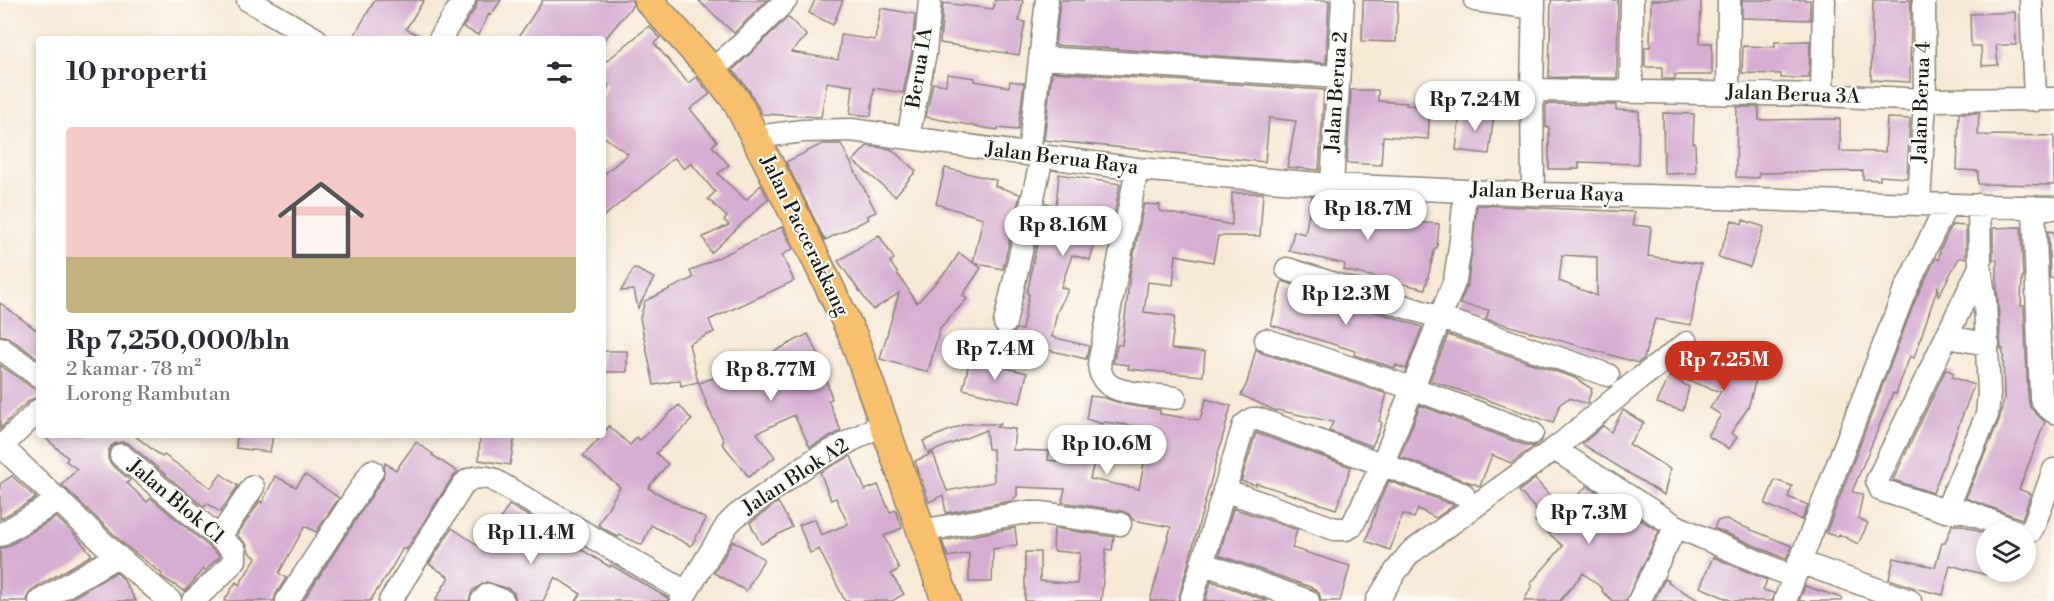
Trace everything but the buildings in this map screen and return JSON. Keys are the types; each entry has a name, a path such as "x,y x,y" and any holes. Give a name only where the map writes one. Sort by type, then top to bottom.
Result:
{"main road":[{"name":"Jalan Paccerakkang","path":"648,0 712,70 736,100 756,137 853,336 946,601"}],"street":[{"path":"248,0 309,36"},
{"path":"442,36 464,0"},
{"path":"712,70 786,0"},
{"name":"Berua 1A","path":"908,137 925,53 930,0"},
{"path":"1005,323 1035,155 1047,0"},
{"name":"Jalan Berua 2","path":"1332,185 1343,0"},
{"path":"1475,0 1534,4 1533,194"},
{"path":"1631,92 1632,0"},
{"path":"1728,93 1729,0"},
{"path":"1822,95 1824,0"},
{"name":"Jalan Berua 4","path":"1919,203 1925,100 1924,0"},
{"path":"2031,0 2044,100"},
{"path":"1041,58 1338,77"},
{"name":"Jalan Berua 3A","path":"1532,90 1822,95 1925,100 2044,100"},
{"name":"Jalan Berua Raya","path":"756,137 851,130 1137,169 1332,185 1533,194 2044,207"},
{"path":"1137,169 1099,364 1103,379 1117,389 1175,398"},
{"path":"1224,490 1335,529 1346,529 1352,526 1383,464 1455,280 1465,191"},
{"path":"1785,601 1904,293 1947,204"},
{"path":"1946,512 1987,415 1988,344 1980,267 1979,205"},
{"path":"2044,207 2046,310 2041,398 2054,412"},
{"path":"1980,267 1877,481 1881,490 1946,512 1965,511 1993,522"},
{"path":"1287,269 1608,375"},
{"path":"1947,337 1988,344"},
{"path":"1266,340 1412,388 1532,433"},
{"path":"1377,601 1410,553 1554,449 1635,382 1687,343"},
{"path":"0,348 36,374"},
{"path":"36,413 1,446 117,556 170,601"},
{"path":"1191,601 1244,425 1252,420 1258,420 1463,494"},
{"name":"Jalan Blok A2","path":"684,596 727,525 736,516 814,460 883,424"},
{"path":"1554,449 1676,526 1796,569 1910,601"},
{"name":"Jalan Blok C1","path":"121,455 235,551 235,560 193,601"},
{"path":"2035,522 2054,470"},
{"path":"287,601 372,471"},
{"path":"390,601 463,485 469,479 484,477 492,479 684,596"},
{"path":"219,538 253,487"},
{"path":"0,535 59,500"},
{"path":"921,531 1021,513 1041,513 1120,524"},
{"path":"1639,601 1676,526"},
{"path":"40,601 117,556"},
{"path":"1202,563 1308,601"}]}
